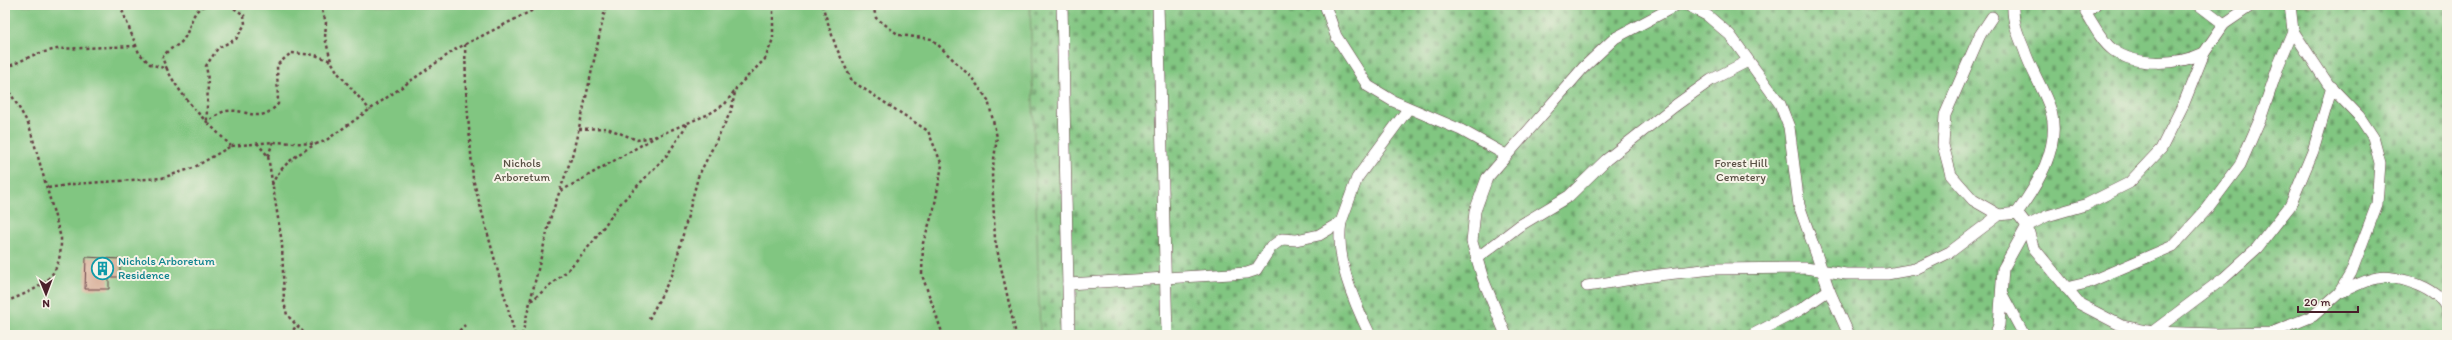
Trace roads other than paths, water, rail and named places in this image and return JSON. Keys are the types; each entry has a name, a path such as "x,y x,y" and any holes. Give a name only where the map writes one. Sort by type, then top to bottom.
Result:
{"lane":[{"path":"1062,5 1069,335"},
{"path":"1158,5 1167,335"},
{"path":"1325,5 1336,36 1368,86 1408,109 1461,130 1506,155"},
{"path":"1506,335 1483,279 1472,242 1475,211 1487,178 1583,68 1615,38 1676,5"},
{"path":"1687,5 1708,16 1730,35 1780,104 1789,127 1799,205 1829,290 1849,335"},
{"path":"1586,286 1713,269 1805,268 1846,274 1887,274 1915,269 1950,252 1999,215 2017,213 2036,186 2052,148 2051,113 2041,86 2028,62 2012,15 2012,5"},
{"path":"2095,5 2086,13 2103,40 2114,51 2154,63 2190,60 2204,53"},
{"path":"2199,5 2224,24"},
{"path":"1995,335 1999,326 2003,296 2003,269 2027,226 2047,216 2085,205 2129,183 2161,149 2184,103 2204,53 2224,24 2252,5"},
{"path":"2017,213 2027,226 2033,247 2080,304 2122,326 2150,333 2271,333 2313,316 2339,293 2351,273 2370,228 2377,204 2380,163 2373,137 2359,116 2332,87 2311,60 2293,30 2290,5"},
{"path":"1992,17 1980,35 1945,114 1943,145 1951,175 1973,200 1999,215"},
{"path":"2066,288 2087,283 2173,246 2208,209 2240,165 2261,117 2279,64 2293,30"},
{"path":"1477,258 1519,226 1569,196 1606,160 1682,101 1711,80 1748,61"},
{"path":"2150,333 2224,278 2257,248 2290,206 2313,151 2332,87"},
{"path":"1370,335 1356,301 1341,255 1339,241 1341,222 1357,178 1408,109"},
{"path":"1068,284 1252,272 1256,270 1276,243 1282,239 1296,240 1319,235 1341,222"},
{"path":"2339,293 2377,277 2409,281 2432,291 2447,307 2447,312"},
{"path":"1752,335 1800,310 1829,290"},
{"path":"2003,296 2024,335"}],"place":[{"name":"Nichols Arboretum Residence","path":"103,268"}],"park label":[{"name":"Nichols Arboretum","path":"522,170"},
{"name":"Forest Hill Cemetery","path":"1741,170"}]}
